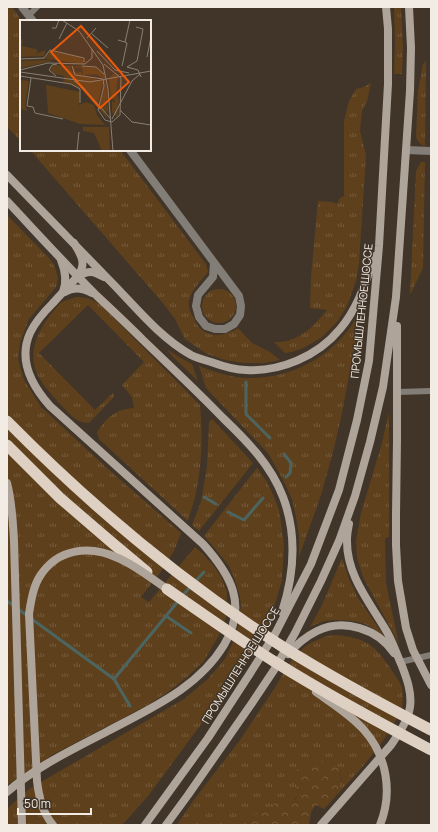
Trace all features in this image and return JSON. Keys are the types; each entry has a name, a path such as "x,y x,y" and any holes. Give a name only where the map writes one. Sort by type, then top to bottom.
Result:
{"highway":[{"path":"7,422 75,488 151,552 213,599 314,666 431,730"},
{"path":"7,445 60,498 110,542 167,589 274,666 306,681 431,750"}],"main road":[{"name":"ПРОМЫШЛЕННОЕ ШОССЕ","path":"145,825 208,738 275,634 311,564 339,490 357,420 369,361 379,246 388,84 388,29 386,7"},
{"path":"166,825 252,703 296,633 339,541 355,496 383,387 396,298 410,91 411,48 409,7"},
{"path":"7,175 166,337 178,347 190,354 226,368 246,370 264,369 284,365 300,359 330,340 349,317 359,299 379,246"},
{"path":"7,202 78,276 204,398 248,443 276,481 283,497 288,515 293,550 288,590 275,634"},
{"path":"7,792 20,781 52,761 148,710 180,691 204,671 213,661 229,637 233,627 235,615 235,603 229,581 222,568 203,544 50,406 36,389 31,379 25,356 26,345 30,333 36,323 82,271 82,258 74,243"},
{"path":"60,257 65,276 65,286 61,294"},
{"path":"78,276 92,271 110,280"},
{"path":"61,294 74,288 78,288 97,295"},
{"path":"396,298 396,545 398,581 406,628 413,650 431,685"},
{"path":"7,482 13,514 22,825"},
{"path":"321,825 391,745 407,720 410,708 411,696 408,684 394,645 362,592 352,570 348,554 347,538 355,496"},
{"path":"53,825 42,807 37,781 29,614 31,600 40,577 46,568 64,555 87,550 109,554 120,558 167,589"},
{"path":"274,666 308,636 319,630 343,626 356,627 368,631 381,639 391,649 400,662"},
{"path":"274,666 355,721 373,742 380,754 387,782 386,806 380,825"},
{"path":"172,825 188,795"},
{"path":"139,825 155,811"}],"street":[{"path":"22,7 31,18"},
{"path":"406,150 431,151"},
{"path":"131,151 239,296 241,306 240,315 234,324 225,329 215,329 206,326 198,317 196,306 198,296 213,277 214,263"}],"lane":[{"path":"31,18 37,7"},
{"path":"397,392 431,391"},
{"path":"400,662 431,655"}],"green space":[{"path":"7,7 12,7 21,20 20,20 20,140 7,127"},
{"path":"394,7 401,7 403,46 402,74 394,74"},
{"path":"426,61 425,146 419,143 416,137 418,91 423,64"},
{"path":"371,83 367,101 362,111 360,131 366,155 359,263 356,281 347,306 337,322 321,338 303,348 285,353 274,342 288,341 301,335 327,310 310,308 311,277 318,201 337,204 340,198 344,196 344,121 349,101 356,89"},
{"path":"31,151 121,151 206,264 208,272 195,287 189,300 190,311 197,325 207,333 217,335 228,333 238,328 252,343 270,352 280,360 265,363 243,363 225,360 207,354 185,339 175,319 162,302"},
{"path":"421,162 425,162 423,268 410,295 416,171"},
{"path":"7,215 49,258 55,267 58,279 56,287 29,319 20,343 18,359 24,380 41,407 181,533 174,551 162,570 141,597 149,602 195,547 213,565 221,577 227,592 226,618 219,635 204,661 187,677 168,692 146,706 52,755 7,785"},
{"path":"222,289 231,294 235,299 235,313 231,318 226,322 216,323 212,322 203,313 202,303 203,299 212,290"},
{"path":"76,297 83,297 95,301 101,305 200,405 202,439 200,463 195,497 188,521 99,439 97,432 108,418 122,410 134,408 132,397 122,385 144,362 88,305 39,353 95,410 113,393 114,397 89,423 81,422 61,405 38,376 33,356 36,341 42,326 62,302"},
{"path":"362,307 341,418 332,456 321,495 299,557 299,536 296,517 292,499 283,480 268,453 206,388 199,366 243,378 277,375 290,371 315,360 326,352 351,327"},
{"path":"167,349 192,364 198,381 172,356"},
{"path":"389,412 389,537 385,538 386,584 399,644 363,577 357,558 356,541 361,513 382,443"},
{"path":"212,419 253,463 199,531 192,525 201,502 207,466 209,422"},
{"path":"257,468 267,482 279,510 284,544 282,580 268,624 241,669 148,796 124,823 120,825 7,825 7,809 29,789 184,699 208,679 225,659 233,642 238,626 241,606 240,597 229,566 204,536"},
{"path":"342,558 349,579 358,598 384,636 365,624 358,622 334,620 325,621 310,627 322,605"},
{"path":"336,635 361,640 373,647 383,658 402,687 403,703 400,713 380,745 366,763 336,796 340,784 341,768 322,779 316,776 314,755 305,765 296,785 299,794 294,800 276,802 269,809 253,816 249,825 177,825 193,801 240,740 290,662 307,645 327,636"},
{"path":"314,755 324,762 316,776 322,779 332,766 341,768 340,784 336,796 324,809 316,805 311,812 309,825 249,825 253,816 269,809 276,802 295,800 299,794 296,785 295,771 305,765"}],"waterway":[{"path":"246,382 246,414 270,438"},
{"path":"284,454 291,463 290,473 286,477"},
{"path":"204,497 216,504"},
{"path":"228,512 244,520 263,498"},
{"path":"182,596 204,572"},
{"path":"166,616 179,600"},
{"path":"7,601 14,606"},
{"path":"18,609 114,679 130,706"},
{"path":"114,679 166,616 191,633"}]}
